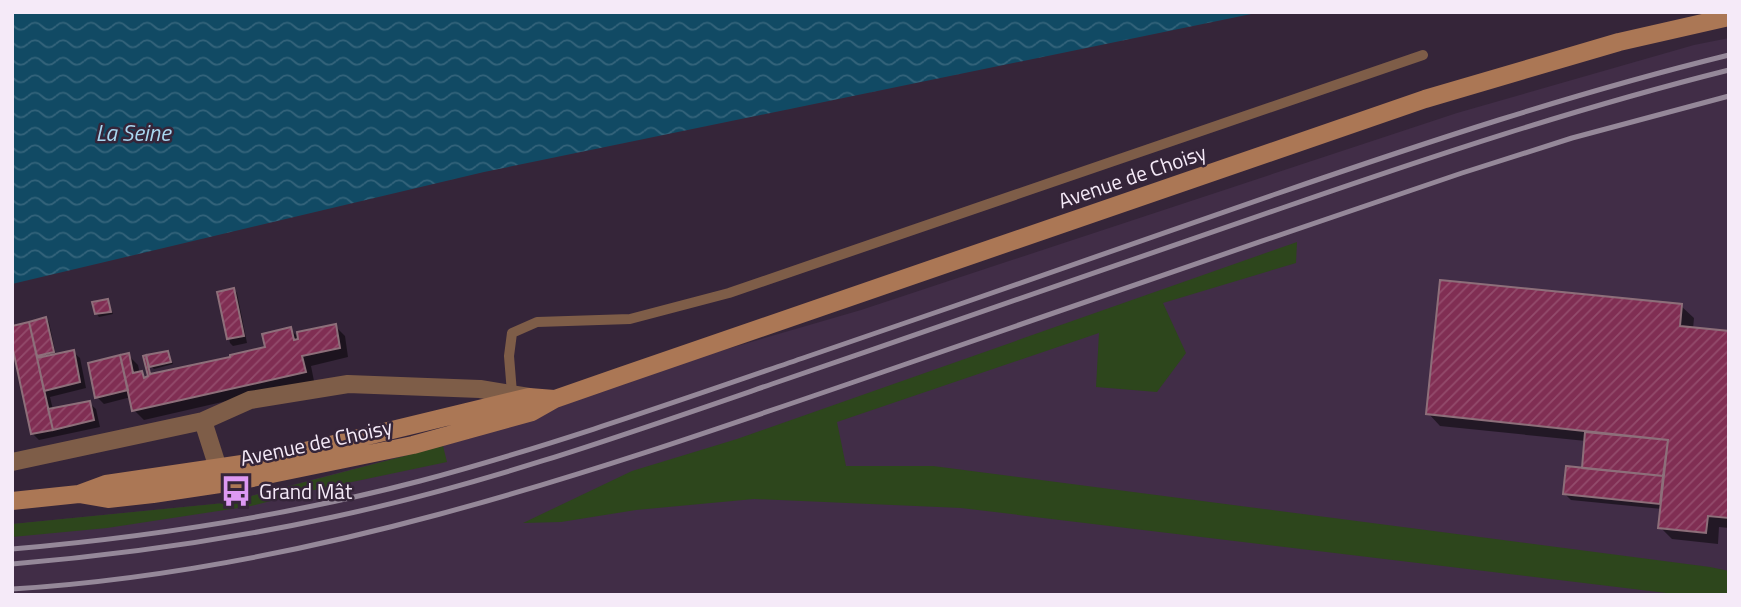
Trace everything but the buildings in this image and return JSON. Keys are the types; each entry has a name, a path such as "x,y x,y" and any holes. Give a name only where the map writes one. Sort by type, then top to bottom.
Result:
{"main road":[{"name":"Avenue de Choisy","path":"12,501 79,494 108,499 219,476 413,445 532,412 555,399 1425,99 1619,42 1729,17"},
{"name":"Avenue de Choisy","path":"219,476 268,460 520,395 555,399"}],"street":[{"path":"12,462 203,421 250,400 348,384 480,389 520,395"},
{"path":"203,421 219,476"}],"lane":[{"path":"520,395 509,356 512,333 537,322 630,319 729,293 1423,55"}],"shaded area":[{"path":"1729,38 1729,595 12,595 12,524 224,503 479,436 555,399 861,310 1457,113 1694,45"}],"green space":[{"path":"1297,242 1296,263 1163,303 1186,353 1157,392 1096,387 1099,333 837,422 846,466 933,466 1710,567 1729,571 1729,595 1683,595 961,508 754,499 636,510 561,522 523,523 632,471 737,439"},
{"path":"443,446 447,462 251,506 107,528 12,537 12,524 224,503"}],"water":[{"name":"La Seine","path":"12,12 1261,12 484,172 12,284"}],"railway":[{"path":"12,549 218,524 319,505 469,467 662,406 1443,138 1556,102 1729,55"},
{"path":"12,564 213,540 333,517 444,490 663,421 1448,152 1616,100 1729,70"},
{"path":"12,589 120,579 227,562 333,541 542,485 749,418 1462,173 1572,138 1729,96"}],"place":[{"name":"Grand Mât","path":"236,491"}]}
